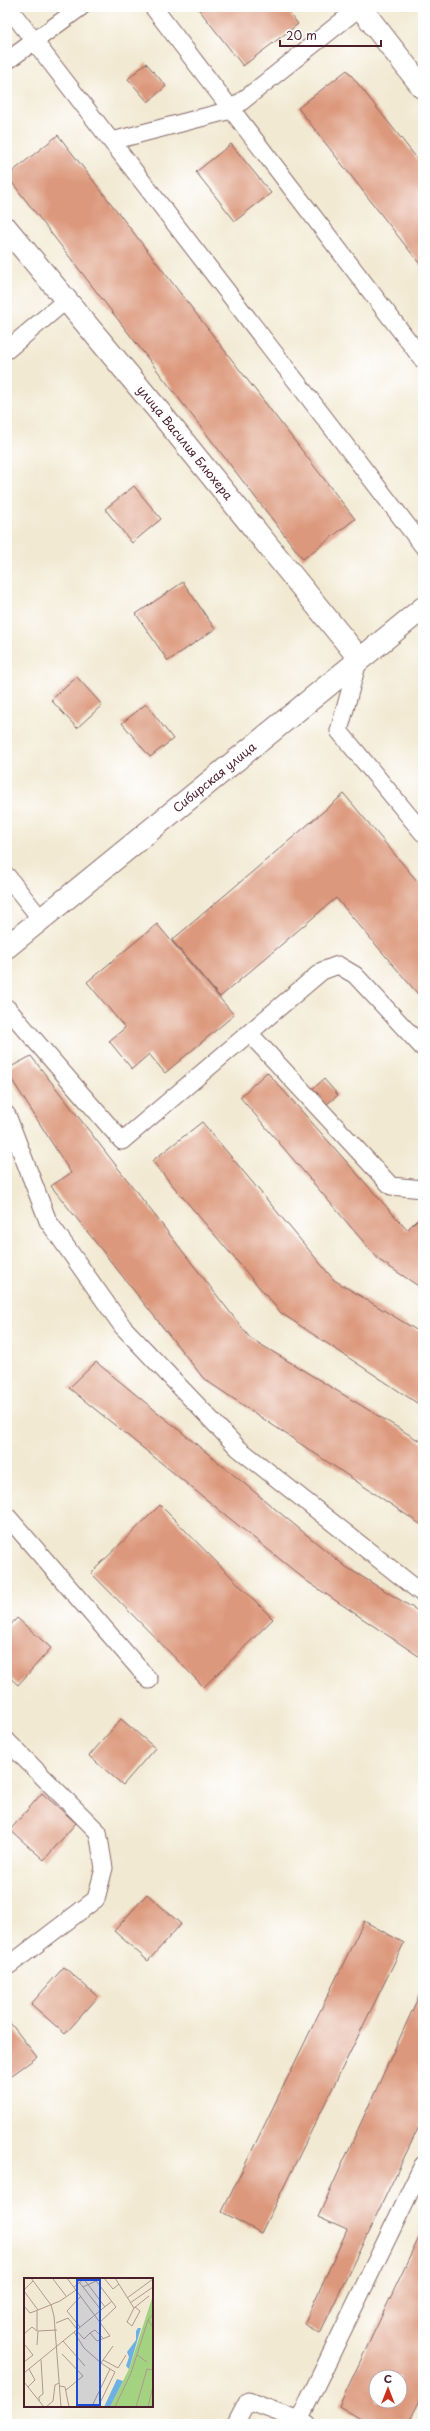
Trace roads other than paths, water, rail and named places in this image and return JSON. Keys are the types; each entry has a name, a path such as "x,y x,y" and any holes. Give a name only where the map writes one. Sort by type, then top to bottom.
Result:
{"street":[{"path":"360,7 423,88"},
{"name":"улица Василия Блюхера","path":"7,229 65,301 163,416 359,658"},
{"name":"Сибирская улица","path":"7,947 40,918 359,658 423,608"}],"lane":[{"path":"8,7 423,546"},
{"path":"7,61 81,7"},
{"path":"153,7 423,360"},
{"path":"112,141 231,110 360,7"},
{"path":"7,350 65,301"},
{"path":"359,658 339,731 422,831"},
{"path":"7,876 40,918"},
{"path":"7,1008 122,1141 322,971 338,965 355,975 423,1048"},
{"path":"249,1033 391,1186 423,1189"},
{"path":"7,1115 48,1221 123,1327 238,1448 423,1594"},
{"path":"7,1516 149,1680"},
{"path":"7,1741 98,1832 104,1868 96,1899 7,1967"},
{"path":"236,2424 248,2401 303,2422 423,2165"}]}
